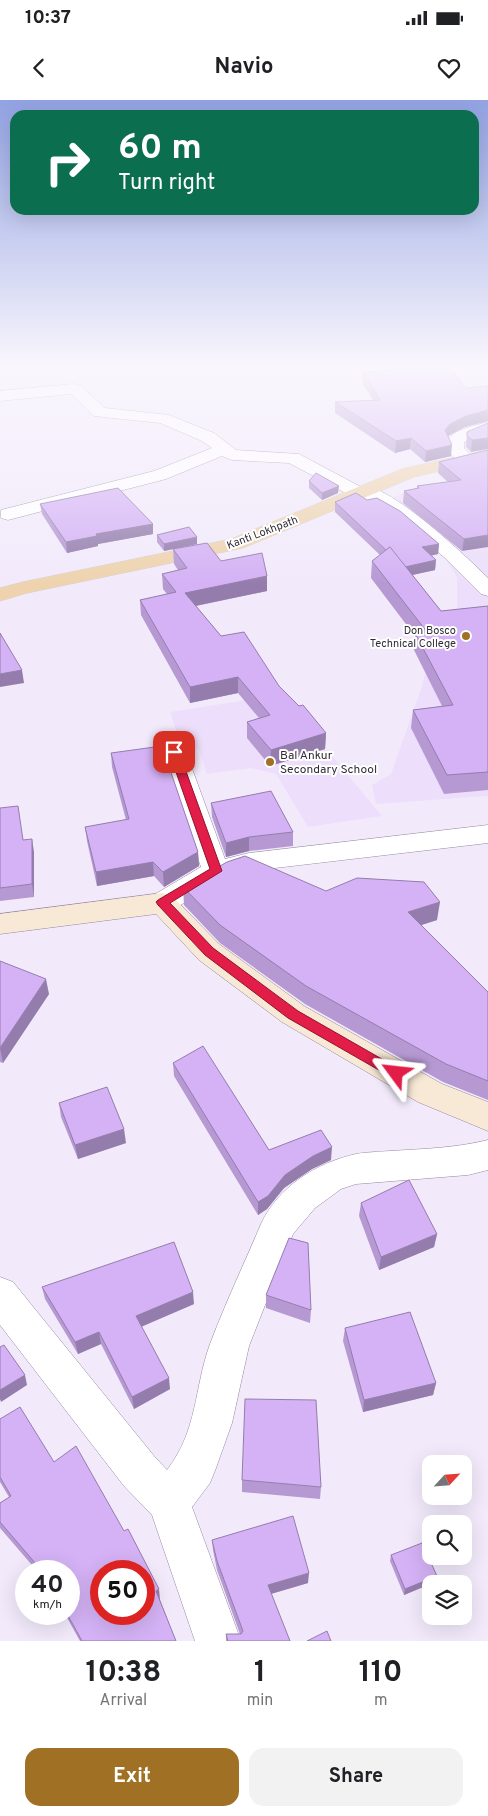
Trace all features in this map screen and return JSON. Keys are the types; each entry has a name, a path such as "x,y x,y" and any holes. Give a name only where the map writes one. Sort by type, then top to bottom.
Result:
{"main road":[{"name":"Kanti Lokhpath","path":"0,595 23,588 236,544 408,473 488,455"},
{"path":"0,924 162,902 209,952 293,1014 430,1093 488,1117"}],"street":[{"path":"212,440 232,455 293,458 407,516 452,554 488,590"},
{"path":"457,440 456,449 466,459"},
{"path":"8,514 160,475 224,449"},
{"path":"174,752 216,871"},
{"path":"162,902 216,871 249,862 488,834"},
{"path":"169,1502 195,1468 212,1423 229,1346 279,1224 302,1197 329,1178 356,1168 468,1160 488,1155"},
{"path":"0,1295 139,1471 169,1502 218,1641"}],"shaded area":[{"name":"Don Bosco Technical College","path":"423,486 488,504 488,796 376,804 372,785 391,774 421,689 432,648 457,624 457,577 425,528 393,497"},
{"name":"Bal Ankur Secondary School","path":"285,694 325,749 382,816 308,827 276,774 251,768 207,774 198,748 184,755 170,712"}],"building":[{"path":"413,440 450,440 452,445 426,451"},
{"path":"488,450 488,535 464,539 404,491 419,488 417,486 461,480 439,462"},
{"path":"316,473 339,486 322,493 309,481"},
{"path":"118,488 153,524 96,534 97,536 66,542 40,504"},
{"path":"356,493 367,500 377,498 400,511 439,544 422,547 436,560 405,567 390,547 386,550 335,502"},
{"path":"189,527 197,537 164,544 157,535"},
{"path":"207,543 221,561 262,553 267,576 185,593 221,636 244,632 279,686 299,706 303,705 326,733 271,750 247,722 270,715 238,677 190,687 140,600 176,592 162,574 187,568 173,549"},
{"path":"390,547 441,611 488,606 488,772 447,775 413,710 453,705 415,633 427,632 372,561"},
{"path":"0,633 22,670 0,674"},
{"path":"162,746 198,852 163,872 153,862 96,872 85,827 129,819 111,753"},
{"path":"271,791 293,832 249,837 226,843 211,803"},
{"path":"18,806 23,840 32,839 32,884 0,888 0,808"},
{"path":"245,856 326,891 357,878 424,882 440,902 408,912 488,992 488,1081 446,1064 306,986 220,925 183,887 227,862"},
{"path":"0,961 46,979 0,1048"},
{"path":"203,1046 269,1150 321,1130 332,1147 313,1156 285,1175 268,1196 258,1202 173,1063"},
{"path":"107,1087 124,1129 75,1145 59,1103"},
{"path":"409,1180 437,1234 381,1257 361,1203"},
{"path":"289,1238 308,1243 311,1310 266,1295"},
{"path":"174,1242 193,1292 136,1316 169,1378 132,1397 99,1332 75,1342 42,1287"},
{"path":"410,1312 436,1383 364,1400 345,1328"},
{"path":"4,1345 25,1375 0,1390 0,1347"},
{"path":"245,1399 316,1400 321,1487 242,1480"},
{"path":"20,1407 54,1462 76,1446 124,1531 128,1529 144,1560 90,1560 90,1625 155,1625 155,1581 159,1589 156,1591 176,1641 82,1641 73,1625 80,1625 80,1560 33,1560 0,1522 0,1503 11,1496 0,1477 0,1419"},
{"path":"293,1516 309,1573 268,1585 290,1641 228,1641 226,1634 241,1634 243,1631 217,1561 212,1540"},
{"path":"422,1543 422,1565 432,1565 437,1575 422,1575 422,1582 405,1589 391,1555"},
{"path":"327,1631 331,1641 307,1641"}],"place":[{"name":"Don Bosco Technical College","path":"466,636"},
{"name":"Bal Ankur Secondary School","path":"270,762"}],"route":[{"path":"174,752 216,871 162,902 209,952 293,1014 396,1073"}]}
